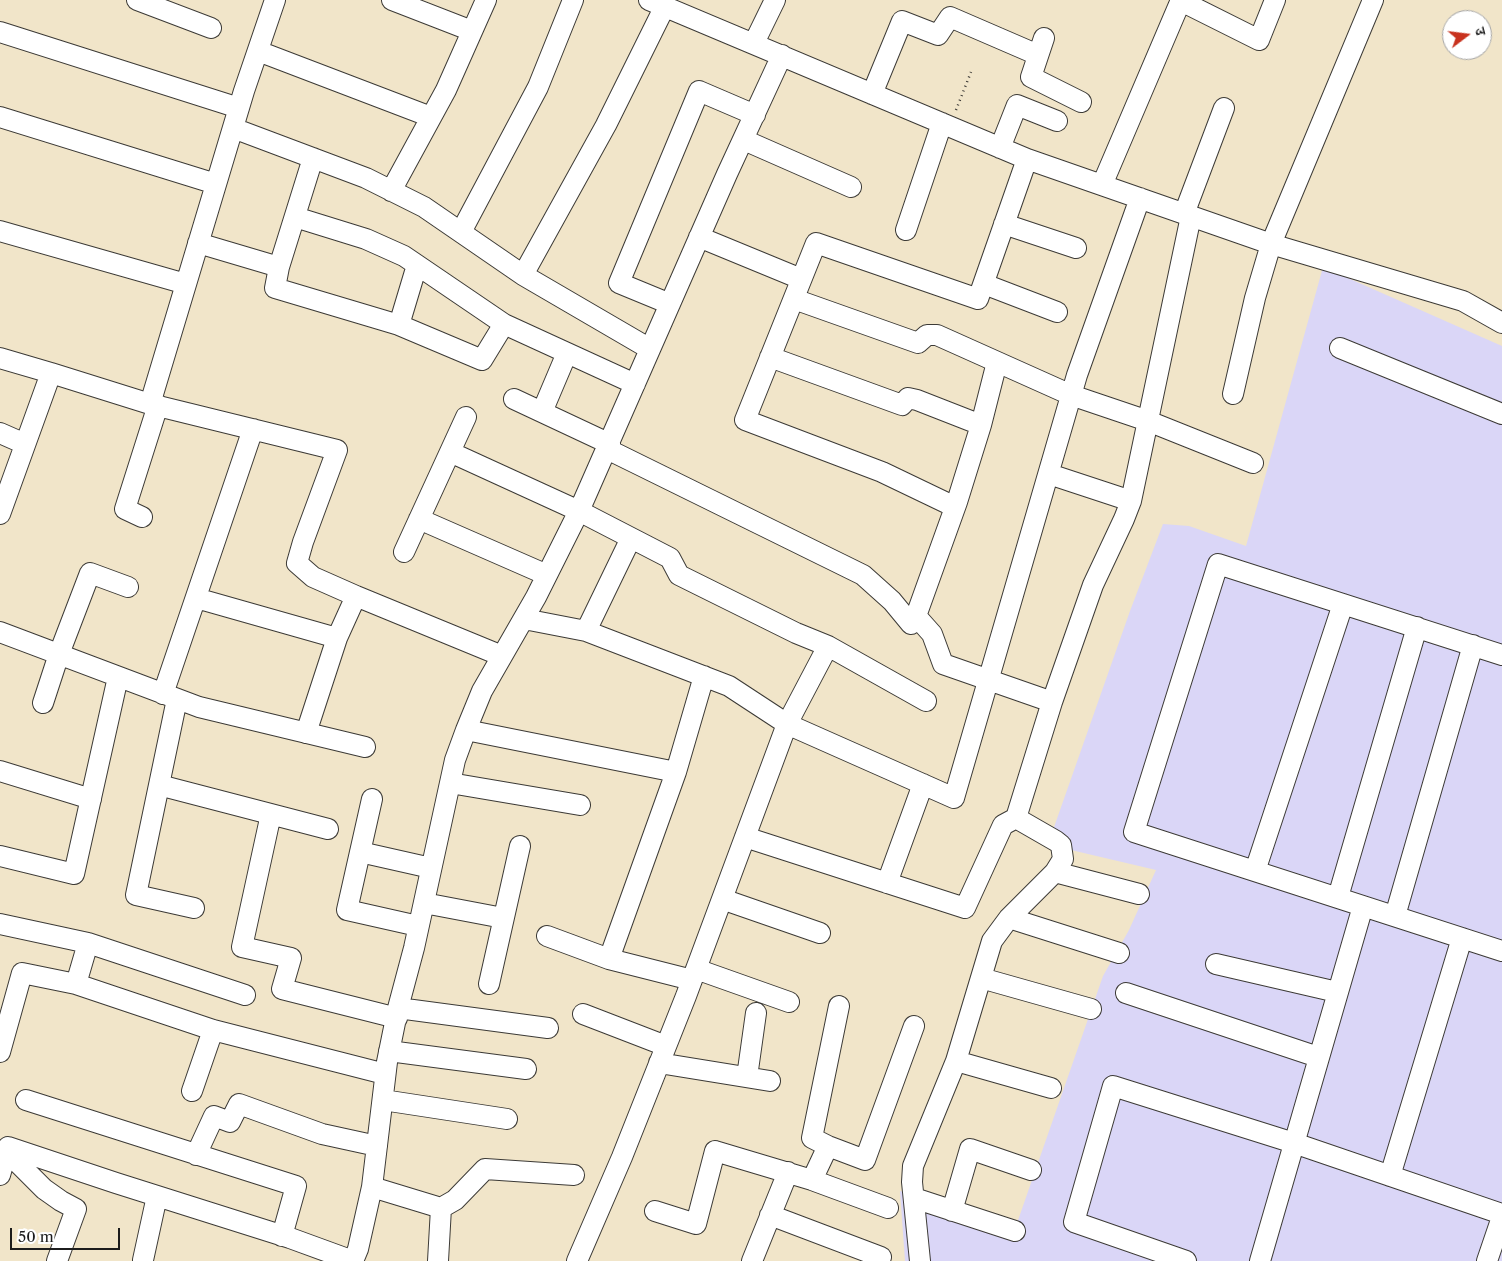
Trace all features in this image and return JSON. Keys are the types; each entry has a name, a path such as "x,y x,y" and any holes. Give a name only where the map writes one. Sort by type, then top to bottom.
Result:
{"street":[{"path":"137,0 211,28"},
{"path":"142,517 125,509 198,243 239,108 275,0"},
{"path":"392,0 472,31"},
{"path":"391,191 446,90 486,0"},
{"path":"460,232 538,87 573,0"},
{"path":"754,43 775,0"},
{"path":"1102,185 1181,0 1258,40 1275,0"},
{"path":"1233,394 1254,298 1271,244 1373,0"},
{"path":"523,276 606,125 658,3 1027,159 1271,244 1463,301 1502,323"},
{"path":"872,94 902,20 938,35 950,17 1041,47 1031,77 1081,102"},
{"path":"0,32 239,108"},
{"path":"258,51 431,117"},
{"path":"0,1175 8,1146 353,1261 358,1249 372,1187 389,1051 455,760 482,691 524,619 579,511 782,55"},
{"path":"670,304 619,283 699,91 755,115"},
{"path":"1000,148 1017,105 1057,121"},
{"path":"745,837 965,908 1003,826 1016,818 1052,702 1092,585 1131,501 1188,215 1224,108"},
{"path":"0,117 216,184"},
{"path":"906,230 945,125"},
{"path":"233,128 366,178 424,206 523,276 650,350"},
{"path":"744,140 851,187"},
{"path":"313,158 279,267 275,288 399,325 482,360 504,324"},
{"path":"955,507 882,472 745,420 816,243 978,299 1027,159"},
{"path":"524,619 586,631 729,686 787,724 954,798 1077,375 1140,198"},
{"path":"295,217 366,239 404,256 504,324 635,384"},
{"path":"1004,224 1076,248"},
{"path":"1,233 186,284"},
{"path":"700,237 801,279"},
{"path":"198,243 279,267"},
{"path":"399,325 417,265"},
{"path":"984,284 1057,312"},
{"path":"794,299 918,343 927,335 937,335 1071,395 1148,421 1253,463"},
{"path":"1340,348 1502,414"},
{"path":"542,412 567,353"},
{"path":"770,357 902,405 908,398 917,400 981,424"},
{"path":"0,358 154,404 337,450 297,563 313,577 502,656"},
{"path":"514,399 863,575 892,601 910,624 916,616 955,507 981,424 997,362"},
{"path":"0,514 51,373"},
{"path":"404,552 466,417"},
{"path":"194,908 136,895 159,785 170,696 196,598 253,429"},
{"path":"0,433 25,444"},
{"path":"450,452 579,511 670,558 679,575 796,634 828,646 926,701"},
{"path":"1049,474 1131,501"},
{"path":"419,519 547,575"},
{"path":"586,631 631,538"},
{"path":"1500,943 1462,938 1134,832 1218,564 1502,654"},
{"path":"43,703 59,654 90,573 128,587"},
{"path":"306,733 337,638 356,596"},
{"path":"196,598 337,638"},
{"path":"1255,871 1343,604"},
{"path":"916,616 932,634 943,664 1052,702"},
{"path":"1338,898 1417,627"},
{"path":"0,632 199,707 365,747"},
{"path":"1395,916 1472,645"},
{"path":"577,1261 622,1157 663,1054 787,724 828,646"},
{"path":"609,958 676,772 704,676"},
{"path":"0,856 74,874 118,677"},
{"path":"466,730 676,772"},
{"path":"0,771 91,799"},
{"path":"450,782 580,805"},
{"path":"887,883 923,784"},
{"path":"159,785 328,828"},
{"path":"372,799 347,910 418,926"},
{"path":"271,814 242,947 290,958 282,989 398,1013 548,1028"},
{"path":"920,1261 912,1182 914,1166 956,1061 992,940 1010,918 1055,872 1063,859 1062,845 1016,818"},
{"path":"489,984 520,846"},
{"path":"360,852 431,868"},
{"path":"1055,872 1140,894"},
{"path":"722,899 820,932"},
{"path":"424,903 503,918"},
{"path":"1260,1261 1363,906"},
{"path":"1010,918 1119,953"},
{"path":"0,924 88,943 245,995"},
{"path":"547,936 609,958 694,974 789,1002"},
{"path":"1390,1176 1462,938"},
{"path":"76,984 88,943"},
{"path":"1216,964 1337,992"},
{"path":"0,1052 22,973 76,984 213,1030 385,1074"},
{"path":"981,978 1091,1009"},
{"path":"1126,993 1318,1057"},
{"path":"839,1006 812,1138 865,1160 914,1026"},
{"path":"747,1077 756,1013"},
{"path":"583,1014 663,1054 747,1077 770,1081"},
{"path":"192,1091 213,1030"},
{"path":"389,1051 526,1069"},
{"path":"956,1061 1051,1088"},
{"path":"1186,1261 1074,1222 1113,1086 1294,1143 1502,1216 1487,1261"},
{"path":"26,1100 296,1186 282,1236"},
{"path":"382,1100 507,1119"},
{"path":"196,1155 214,1116 230,1122 239,1104 322,1134 377,1146"},
{"path":"812,1180 828,1146"},
{"path":"952,1211 970,1149 1031,1170"},
{"path":"655,1211 696,1224 715,1151 788,1172 888,1208"},
{"path":"6,1154 11,1156 44,1189 76,1209 57,1261"},
{"path":"372,1187 441,1208 455,1200 485,1169 574,1175"},
{"path":"752,1261 788,1172"},
{"path":"143,1260 157,1196"},
{"path":"914,1198 1014,1231"},
{"path":"441,1208 438,1261 452,1261"},
{"path":"770,1215 880,1257"}],"path":[{"path":"945,125 972,72"}],"shaded area":[{"path":"1323,267 1502,346 1502,1261 905,1261 900,1191 1016,1226 1103,976 1129,930 1156,870 1071,850 1053,830 1130,611 1163,524 1189,526 1246,546"}]}
